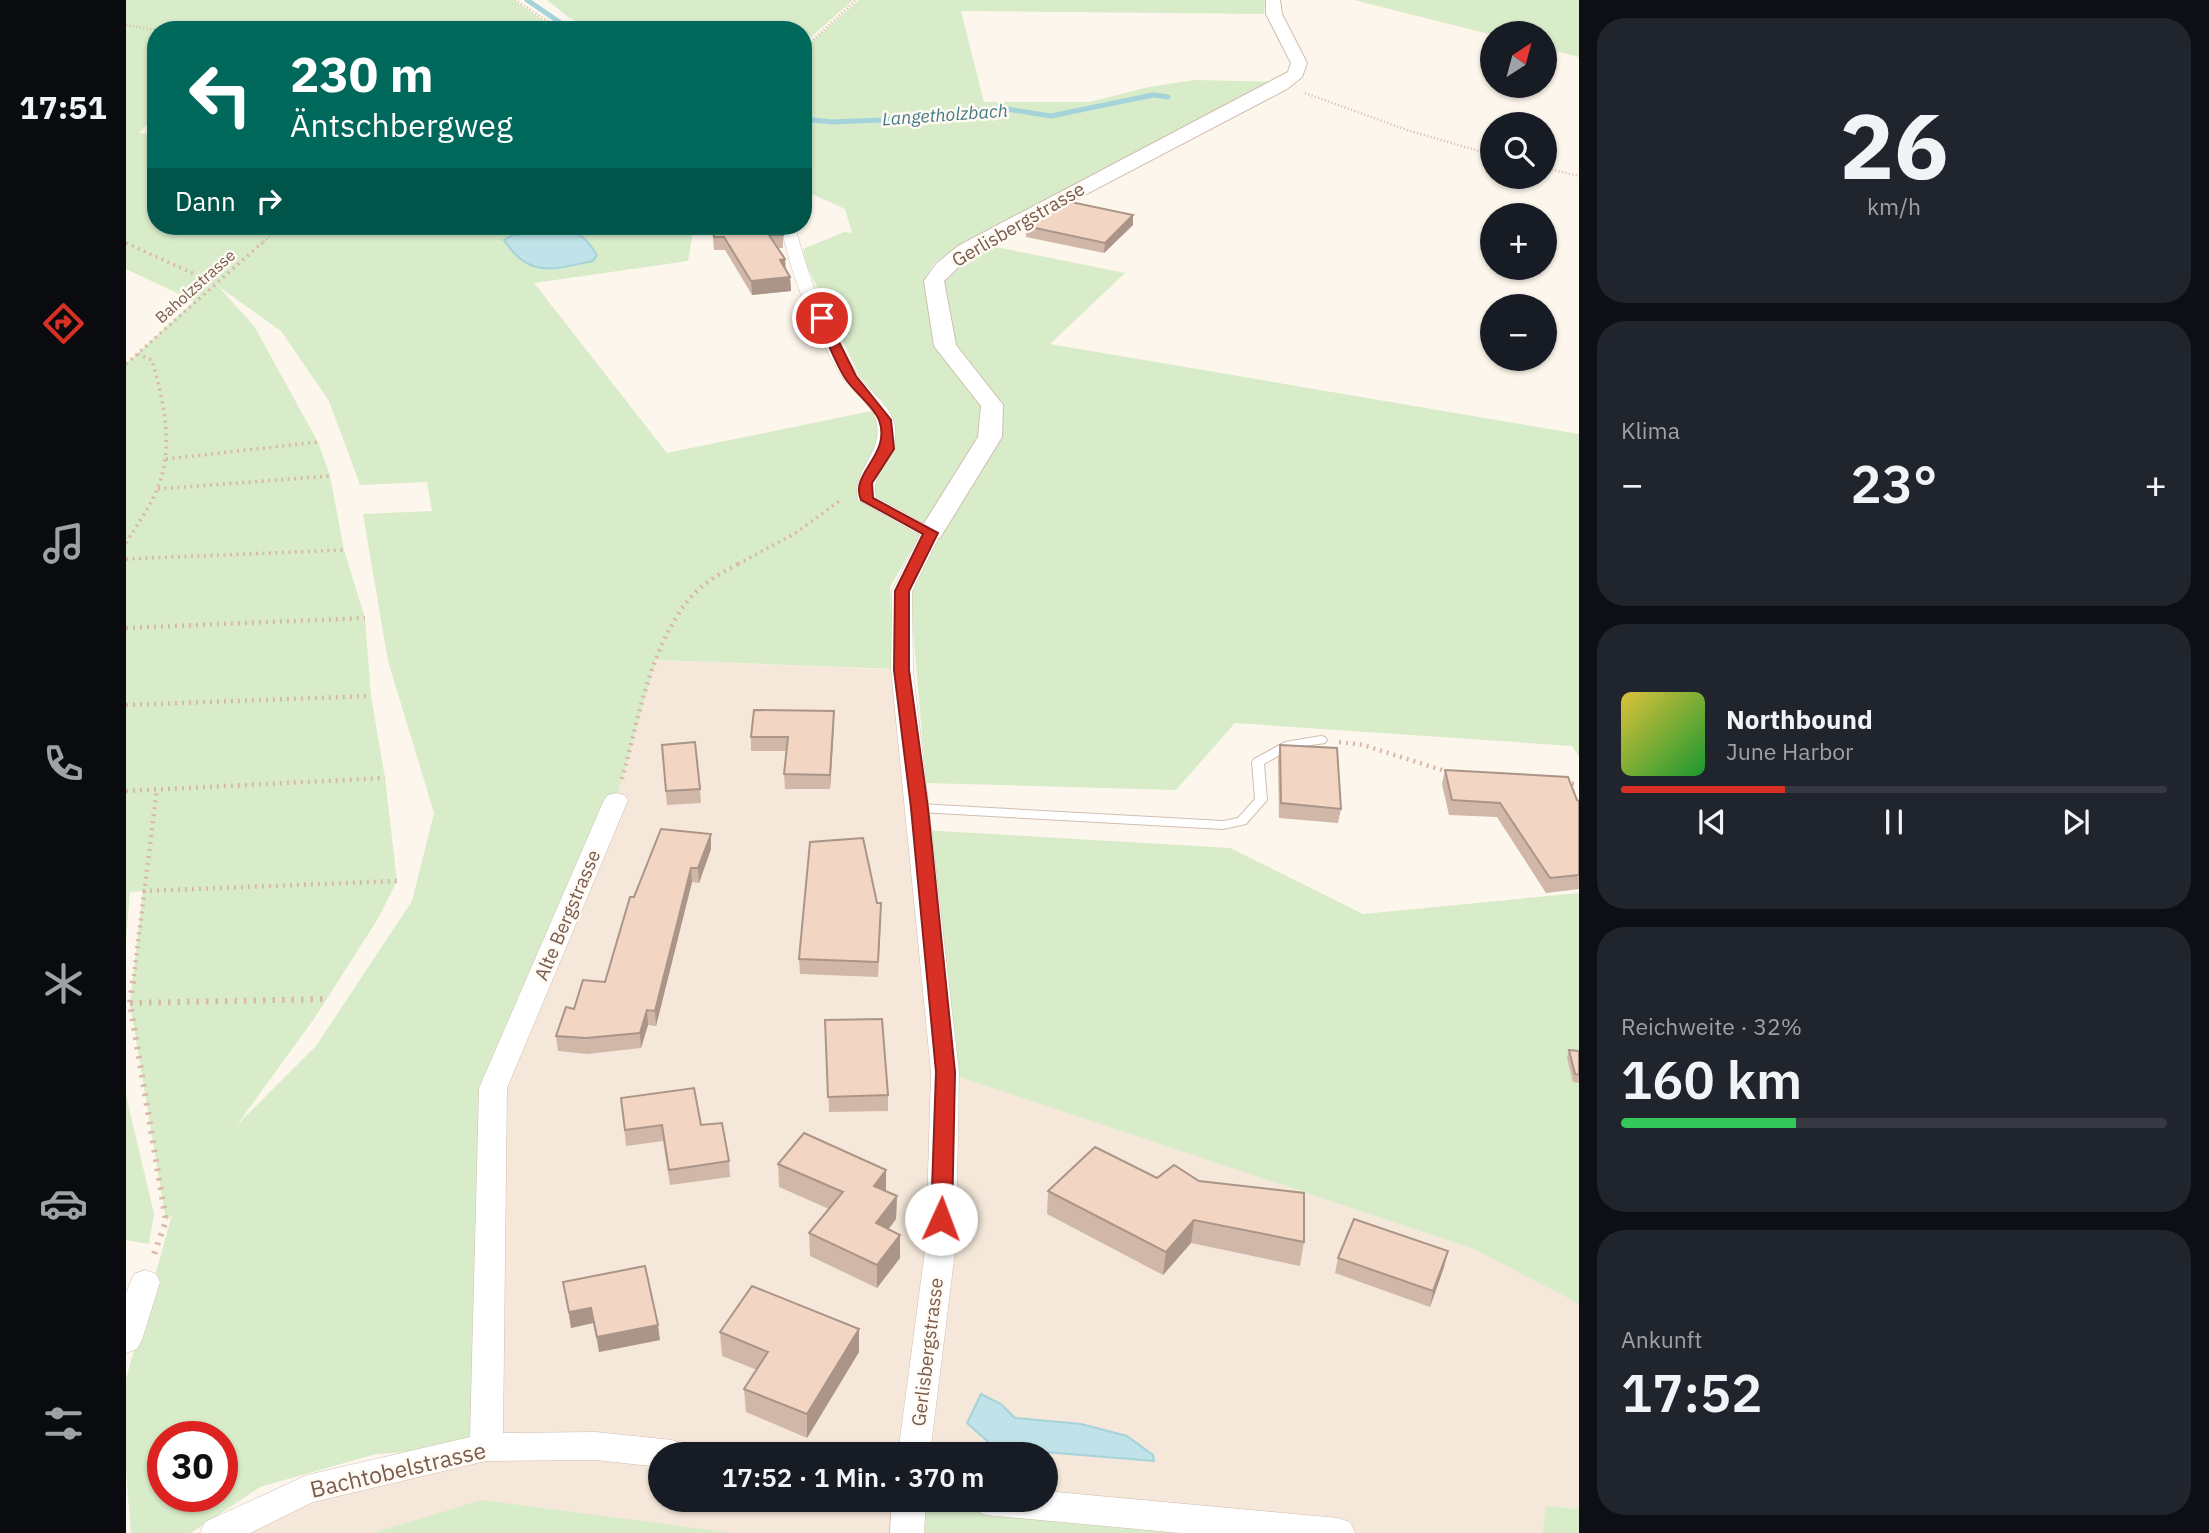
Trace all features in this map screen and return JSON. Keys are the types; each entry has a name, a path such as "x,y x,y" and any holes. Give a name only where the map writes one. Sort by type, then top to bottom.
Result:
{"street":[{"path":"1273,0 1274,14 1299,63 1296,74 1281,85"},
{"name":"Gerlisbergstrasse","path":"916,1442 941,1243 945,1072 919,808 902,670 902,591 931,533 990,437 992,405 945,346 934,281 943,268 965,250 1281,85"},
{"path":"790,235 796,264 850,377 885,420 887,449 865,483 863,492 867,500 880,509 931,533"},
{"name":"Alte Bergstrasse","path":"486,1447 493,1088 616,800"},
{"path":"126,1340 145,1282"},
{"name":"Bachtobelstrasse","path":"217,1533 307,1489 486,1447 596,1446 648,1451"},
{"path":"1058,1508 1256,1529 1338,1533"},
{"path":"907,1533 908,1512"}],"lane":[{"path":"919,808 1223,825 1242,821 1261,800 1258,762 1289,745 1321,740"}],"path":[{"path":"515,0 547,21"},
{"path":"812,41 856,0"},
{"path":"126,26 147,29"},
{"path":"1281,85 1410,131 1480,151"},
{"path":"1557,171 1579,176"},
{"name":"Baholzstrasse","path":"126,364 270,235"},
{"path":"126,243 214,283"},
{"path":"126,543 158,489 166,458 166,408 152,360 138,354"},
{"path":"166,458 318,442"},
{"path":"158,489 330,476"},
{"path":"616,800 656,660 686,602 717,575 793,534 848,496 863,492"},
{"path":"126,559 344,550"},
{"path":"126,628 365,618"},
{"path":"126,705 371,696"},
{"path":"1321,740 1363,745 1460,773"},
{"path":"126,791 385,778"},
{"path":"1556,782 1579,784"},
{"path":"145,1282 166,1221 130,1003 157,789"},
{"path":"144,891 397,881"},
{"path":"130,1003 327,999"}],"shaded area":[{"path":"656,660 902,670 945,1072 1474,1249 1579,1304 1579,1509 1546,1506 1542,1533 1338,1533 1058,1507 1058,1442 648,1442 648,1512 908,1512 907,1533 243,1533 312,1500 486,1447 493,1088 616,800"}],"green space":[{"path":"126,0 513,0 544,21 147,21 147,125 139,133 147,133 147,235 513,235 513,253 532,265 551,268 593,261 573,235 692,235 688,261 534,283 667,453 886,408 859,375 806,264 803,249 844,232 852,233 845,209 812,194 812,41 859,0 1265,0 1264,14 961,11 984,102 1089,102 1149,87 1195,80 1280,82 958,247 934,263 924,280 934,345 981,406 978,436 890,587 893,669 656,660 616,800 493,1088 486,1447 376,1454 260,1487 238,1502 238,1421 147,1421 147,1512 222,1512 191,1533 131,1533 126,1472 126,1379 172,1215 166,1221 130,1003 143,891 130,892 126,940 126,364 194,301 126,269","holes":["218,286 281,331 329,401 360,485 427,482 432,511 363,514 388,661 434,813 412,901 316,1046 237,1125 314,1019 379,917 397,881 385,778 371,696 365,618 344,550 330,476 318,442 254,326"]},
{"path":"547,0 853,0 812,36 812,21 576,21"},
{"path":"1354,0 1579,0 1579,57 1558,51 1558,21 1480,21 1480,32"},
{"path":"981,244 1125,273 1050,344 1579,434 1579,757 1572,746 1235,723 1176,790 926,783 910,593 997,405 950,345 940,282"},
{"path":"922,830 1230,848 1363,914 1579,893 1579,1304 1474,1249 945,1072"},
{"path":"126,1095 154,1214 149,1244 126,1240"},
{"path":"482,1500 734,1533 372,1533"},
{"path":"1546,1506 1579,1509 1579,1533 1542,1533"},
{"path":"1058,1507 1338,1533 907,1533 908,1512 1058,1512"}],"water":[{"path":"513,235 580,235 597,255 593,261 566,267 543,268 523,261 504,240"},
{"path":"981,1394 1001,1404 1015,1418 1081,1424 1127,1436 1153,1455 1154,1461 1058,1453 1058,1442 988,1442 967,1423"}],"building":[{"path":"1058,202 1071,202 1133,215 1105,243 1026,226"},
{"path":"769,235 785,259 780,260 790,277 751,281 724,237 714,237"},
{"path":"754,710 834,711 830,775 784,774 788,737 751,737"},
{"path":"695,742 700,789 666,791 662,745"},
{"path":"1280,745 1337,748 1341,809 1281,803"},
{"path":"1445,770 1568,777 1579,801 1579,875 1550,878 1500,803 1452,800"},
{"path":"661,829 711,834 698,868 691,868 655,1011 647,1010 640,1033 586,1038 556,1036 566,1007 574,1009 583,980 605,982 630,897 634,897"},
{"path":"863,838 877,903 881,903 878,962 799,959 810,842"},
{"path":"882,1019 888,1095 828,1097 825,1020"},
{"path":"1569,1050 1579,1051 1579,1075 1575,1074"},
{"path":"694,1088 701,1125 722,1123 729,1161 669,1170 662,1125 625,1130 621,1098"},
{"path":"804,1133 886,1170 874,1186 897,1196 876,1223 900,1235 877,1265 809,1233 843,1192 778,1164"},
{"path":"1095,1147 1157,1178 1174,1165 1199,1181 1304,1193 1304,1242 1194,1220 1166,1252 1048,1191"},
{"path":"1354,1219 1448,1251 1433,1291 1338,1258"},
{"path":"645,1266 658,1325 597,1337 591,1308 569,1312 563,1282"},
{"path":"752,1286 859,1329 807,1414 744,1389 768,1352 720,1332"}],"waterway":[{"name":"Langetholzbach","path":"527,0 558,21"},
{"name":"Langetholzbach","path":"812,120 881,120 1000,108 1051,116 1153,95 1168,97"}],"route":[{"path":"822,318 850,377 885,420 887,449 865,483 863,492 867,500 931,533 902,591 902,670 919,808 945,1072 941,1219"}]}
